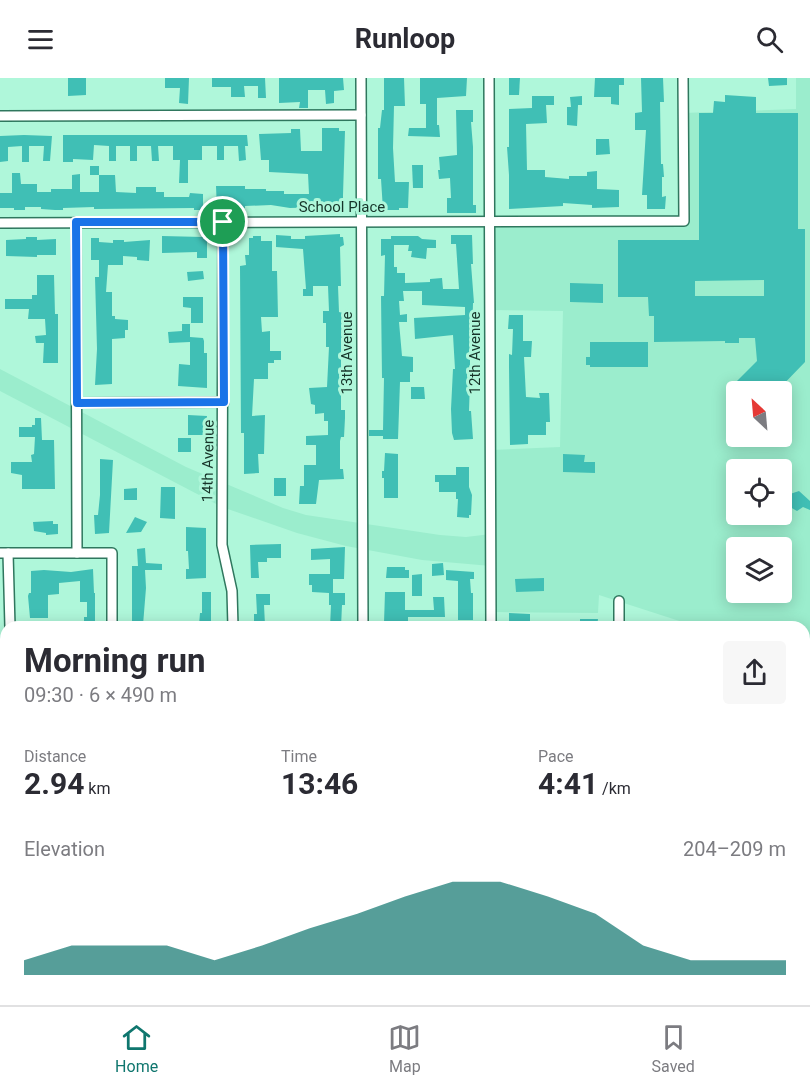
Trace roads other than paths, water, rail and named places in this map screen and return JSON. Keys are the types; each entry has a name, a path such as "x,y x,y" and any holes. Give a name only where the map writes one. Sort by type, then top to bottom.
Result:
{"street":[{"name":"13th Avenue","path":"361,78 363,621"},
{"name":"12th Avenue","path":"489,78 491,621"},
{"name":"School Place","path":"0,223 684,221 683,78"},
{"path":"0,116 361,115"},
{"path":"76,222 77,553"},
{"name":"14th Avenue","path":"223,222 222,545 232,591 233,621"},
{"path":"77,403 224,402"},
{"path":"10,621 4,553 112,553 112,621"},
{"path":"619,601 619,621"}]}
